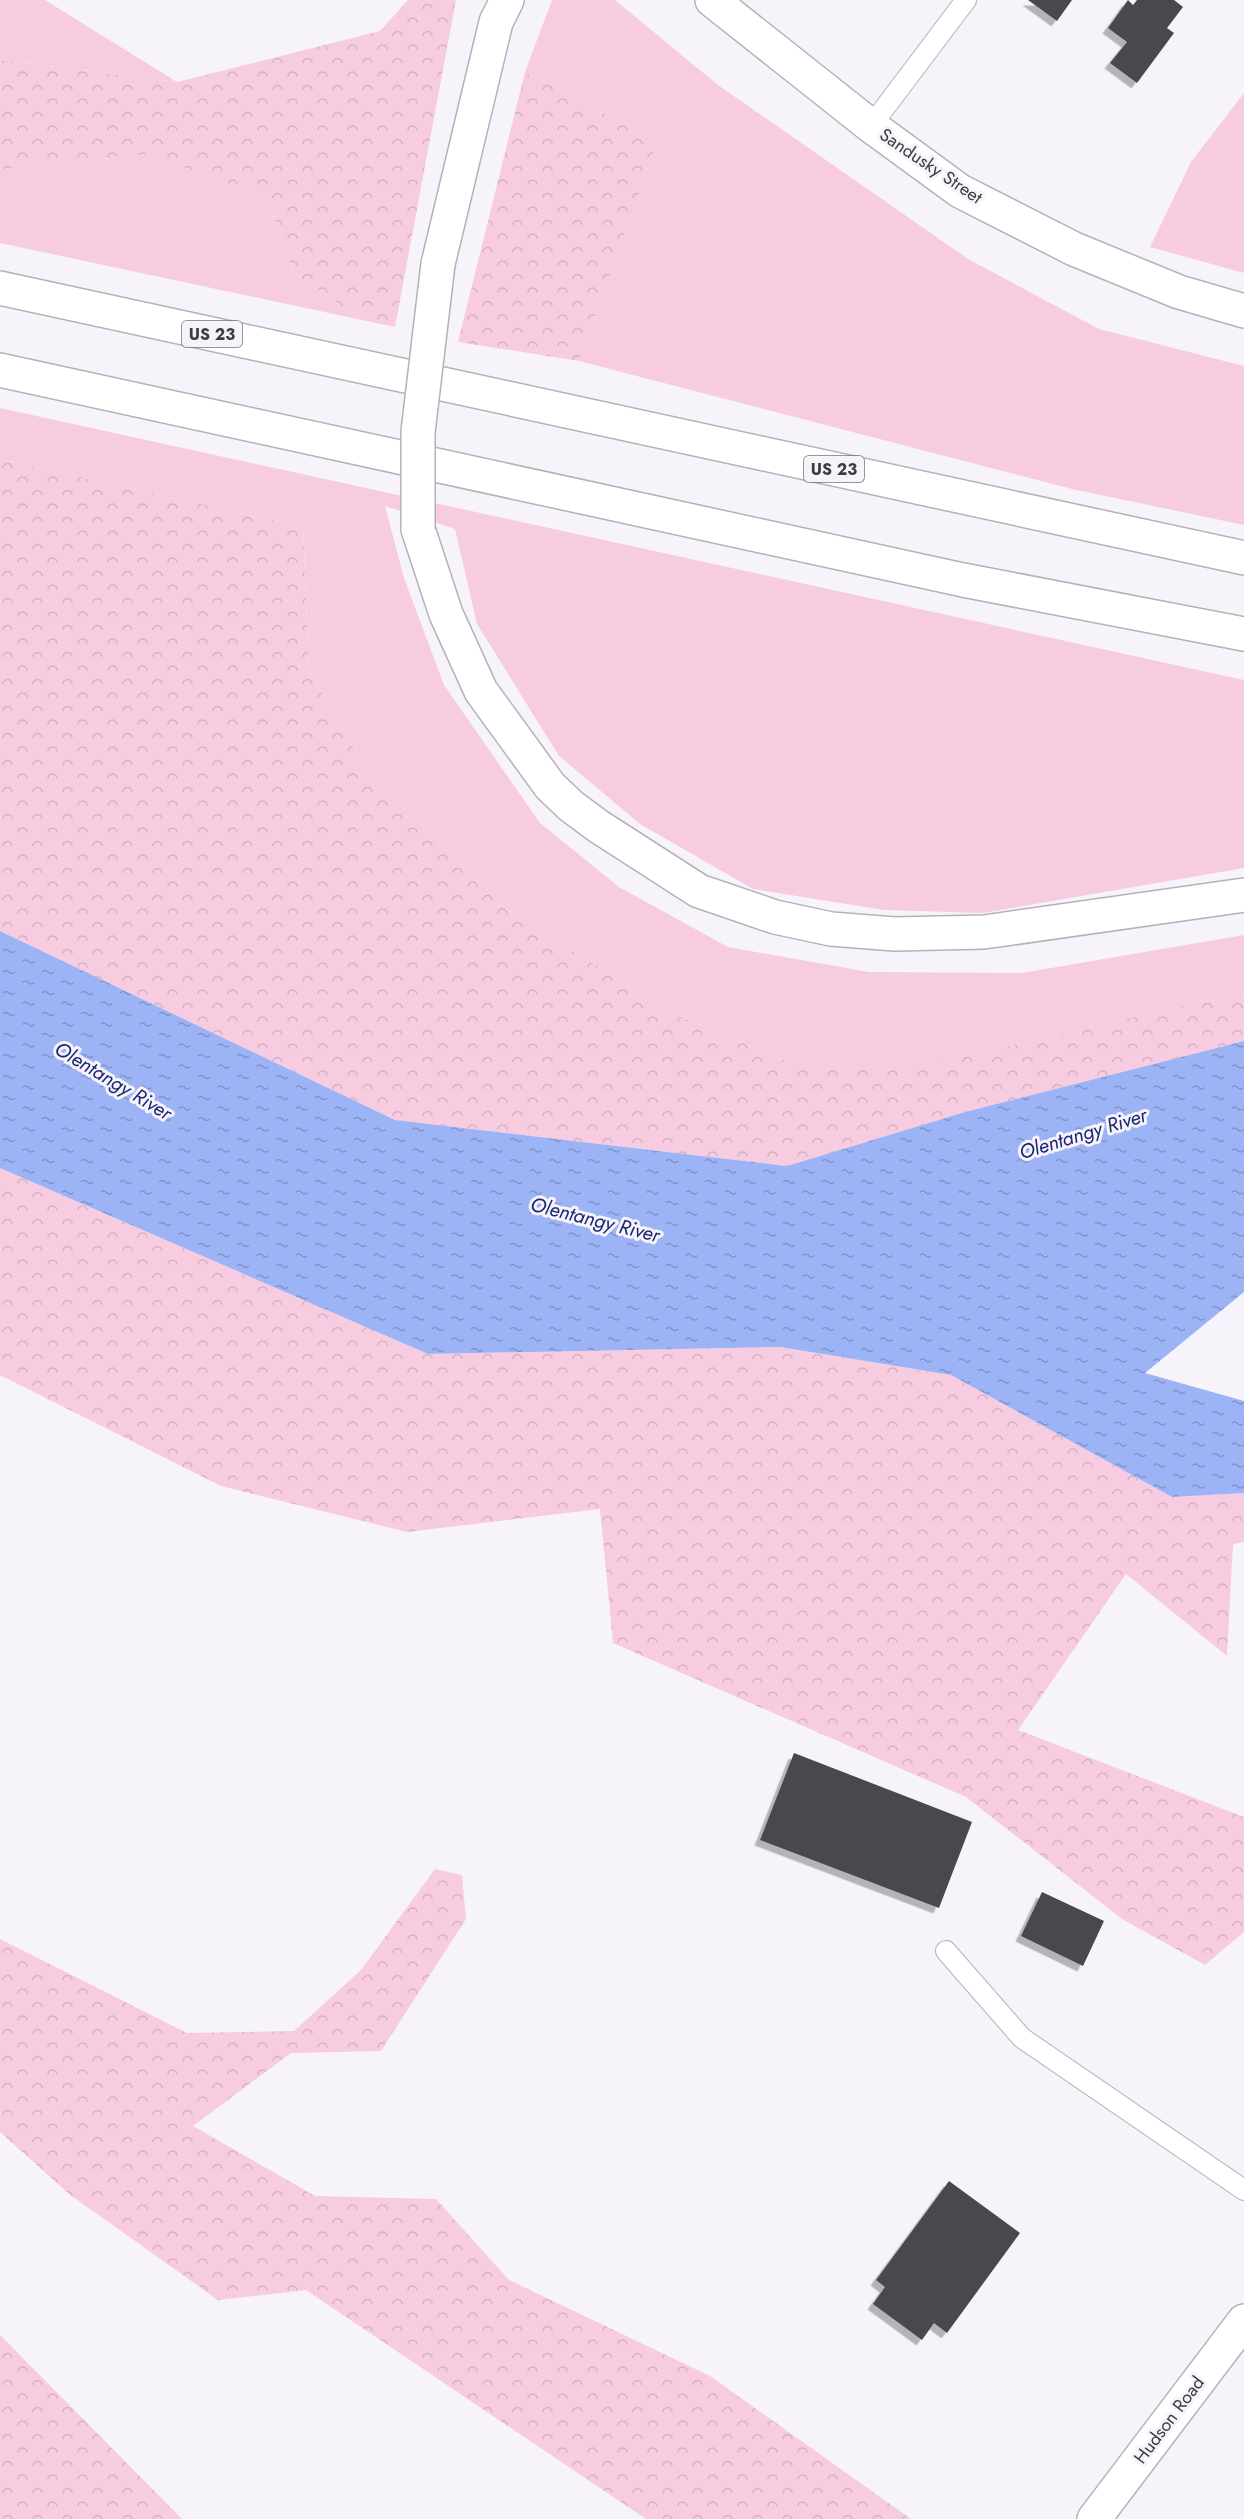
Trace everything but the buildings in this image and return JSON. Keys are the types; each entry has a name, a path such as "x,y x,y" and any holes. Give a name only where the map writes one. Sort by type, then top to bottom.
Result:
{"main road":[{"path":"507,0 496,22 438,264 418,432 418,528 446,614 481,691 550,786 571,806 598,826 699,891 775,917 831,929 895,934 984,932 1244,895"},
{"name":"Sandusky Street","path":"712,0 871,126 960,191 1074,249 1179,292 1244,311"},
{"name":"US 23","path":"0,288 1244,558"},
{"path":"0,370 963,580 1244,634"},
{"name":"Hudson Road","path":"1094,2519 1244,2321"}],"lane":[{"path":"871,126 966,0"},
{"path":"946,1951 1022,2038 1244,2190"}],"green space":[{"path":"0,0 45,0 177,82 0,60"},
{"path":"408,0 456,0 395,327 362,320 293,272 268,198 148,154 0,170 0,60 177,82 380,31"},
{"path":"552,0 615,0 718,85 968,259 1099,329 1244,366 1244,525 1072,489 579,361 656,141 525,72"},
{"path":"525,72 657,141 579,361 458,342"},
{"path":"1244,93 1244,273 1150,247 1191,162"},
{"path":"148,154 268,198 293,272 362,320 0,243 0,170"},
{"path":"0,408 1244,680 1244,868 983,913 884,910 753,889 640,824 559,756 477,624 455,529 385,506 404,578 444,685 540,823 619,887 728,947 869,972 1022,973 1244,935 1244,992 930,1064 793,1064 674,1014 507,910 367,771 309,671 303,527 0,459"},
{"path":"0,459 303,527 309,671 367,771 507,910 674,1014 793,1064 929,1064 1244,992 1244,1041 965,1112 787,1166 395,1120 0,931"},
{"path":"0,1168 428,1354 780,1347 951,1375 1172,1497 1244,1493 1244,1542 1233,1544 1227,1656 1126,1574 1018,1730 1244,1817 1244,1932 1205,1965 1122,1919 966,1797 613,1643 600,1509 407,1532 221,1486 0,1375"},
{"path":"435,1869 462,1875 466,1919 381,2051 291,2053 193,2126 315,2196 436,2199 509,2280 710,2376 911,2519 646,2519 306,2290 218,2300 69,2194 0,2132 0,1939 187,2033 294,2031 361,1970"},
{"path":"0,2335 182,2519 0,2519"}],"water":[{"name":"Olentangy River","path":"0,931 395,1120 787,1166 965,1112 1244,1041 1244,1292 1145,1373 1244,1401 1244,1493 1172,1497 951,1375 780,1347 428,1354 0,1168"}]}
